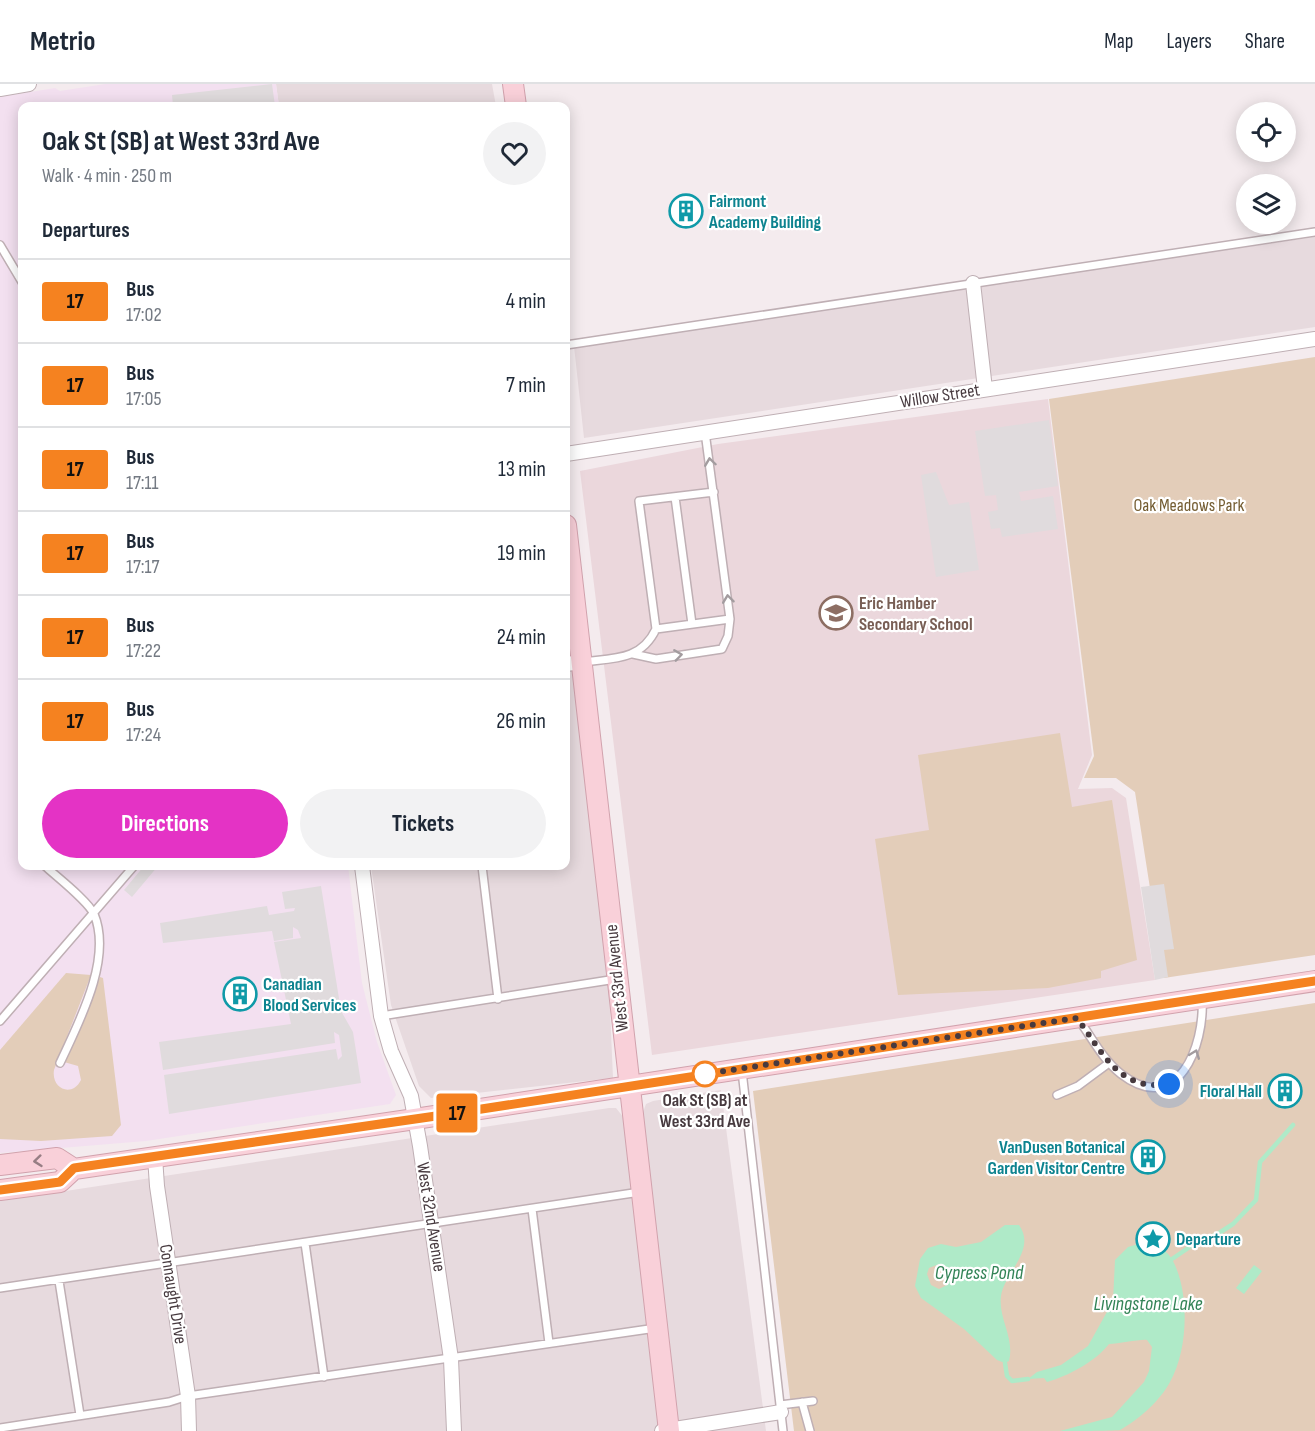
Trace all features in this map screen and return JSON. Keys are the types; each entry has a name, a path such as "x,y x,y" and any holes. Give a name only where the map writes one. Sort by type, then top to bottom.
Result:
{"main road":[{"path":"513,84 515,102"},
{"name":"West 33rd Avenue","path":"570,594 574,663 618,979 666,1431"},
{"path":"0,1190 60,1182 74,1168 415,1119 1315,981"},
{"path":"0,1165 57,1158 74,1168"}],"street":[{"path":"0,88 24,84"},
{"path":"973,283 986,389"},
{"name":"Willow Street","path":"570,453 1315,339"},
{"name":"West 32nd Avenue","path":"363,870 381,1016 391,1051 411,1096 432,1223 451,1359 454,1431"},
{"name":"Connaught Drive","path":"155,1157 188,1396 189,1431"},
{"path":"666,1431 780,1409"}],"lane":[{"path":"570,344 1315,232"},
{"path":"0,245 18,275"},
{"path":"574,663 633,654 656,658 722,649 728,636 730,619 705,432"},
{"path":"633,654 649,644 656,629 639,501 714,492"},
{"path":"675,496 692,624"},
{"path":"656,629 730,619"},
{"path":"49,870 93,914 98,942 95,976 87,1005 60,1064"},
{"path":"0,1021 131,870"},
{"path":"482,870 498,999"},
{"path":"381,1016 618,979"},
{"path":"1077,1018 1109,1063 1121,1074 1144,1086 1169,1084 1180,1077 1197,1051 1204,1019 1202,998"},
{"path":"1057,1095 1078,1086 1109,1063"},
{"path":"741,1068 783,1431"},
{"path":"0,1288 59,1281 640,1192"},
{"path":"532,1209 549,1343"},
{"path":"305,1243 324,1377"},
{"path":"59,1281 80,1415"},
{"path":"0,1428 169,1402 188,1396 656,1328"},
{"path":"780,1409 813,1401"},
{"path":"802,1402 810,1431"}],"shaded area":[{"path":"105,84 276,84 278,102 18,102 18,870 348,870 362,983 377,1042 396,1095 390,1104 146,1141 0,1153 0,97 55,88 60,91"},
{"path":"272,84 274,102 173,102 172,95"},
{"path":"276,84 492,84 495,102 278,102"},
{"path":"1315,237 1315,327 584,438 574,346"},
{"name":"Eric Hamber Secondary School","path":"1048,399 1092,755 1078,789 1112,788 1126,798 1155,980 652,1055 580,471 718,444"},
{"path":"1049,420 1058,486 1019,492 1021,501 1053,496 1058,529 1002,537 1000,528 991,529 988,512 998,510 996,495 985,496 975,431"},
{"path":"936,472 949,505 969,502 979,570 936,577 921,475"},
{"path":"570,655 608,964 613,1078 431,1098 419,1086 391,1005 372,870 570,870"},
{"path":"141,870 155,870 132,897 124,890"},
{"path":"1164,884 1174,949 1164,950 1168,977 1155,980 1141,887"},
{"path":"321,886 341,1011 353,1032 361,1083 169,1114 164,1075 336,1049 338,1060 342,1056 339,1035 334,1032 335,1043 163,1070 159,1042 291,1024 274,942 301,938 298,930 293,927 293,938 274,941 272,931 163,943 160,923 267,906 269,915 294,911 295,908 285,909 282,892"},
{"path":"721,1090 766,1431 679,1431 642,1115 646,1104 653,1101"},
{"path":"616,1108 624,1118 662,1431 0,1431 0,1201"}],"green space":[{"name":"Oak Meadows Park","path":"1315,357 1315,955 1164,978 1135,792 1116,778 1084,778 1094,756 1049,399"},
{"path":"1060,733 1072,807 1112,800 1137,960 1101,971 1101,978 1048,988 898,995 875,839 929,830 918,755"},
{"path":"66,973 91,975 54,1070 54,1077 59,1086 68,1090 77,1086 81,1080 78,1066 64,1062 100,977 103,978 121,1125 112,1136 41,1141 0,1139 0,1050"},
{"path":"1315,1003 1315,1431 794,1431 753,1091"}],"water":[{"name":"Cypress Pond","path":"1005,1225 1019,1225 1024,1234 1022,1252 1003,1287 1001,1296 1002,1312 1010,1344 1009,1361 1005,1363 997,1360 964,1329 921,1298 915,1286 920,1259 928,1248 941,1244 956,1247 981,1242","holes":["939,1264 947,1267 950,1275 947,1285 939,1289 931,1285 927,1274 929,1268"]},
{"name":"Livingstone Lake","path":"1148,1241 1171,1257 1182,1289 1185,1322 1183,1338 1176,1369 1170,1382 1148,1409 1120,1430 1060,1431 1112,1417 1144,1382 1149,1371 1152,1347 1147,1340 1109,1344 1089,1362 1047,1382 1044,1378 1028,1379 1037,1372 1061,1365 1088,1346 1113,1301 1115,1260 1128,1247"},
{"path":"1254,1265 1262,1271 1244,1294 1236,1288"}],"waterway":[{"path":"1172,1259 1200,1240 1216,1235 1233,1224 1256,1200 1260,1162 1293,1125"},
{"path":"1005,1363 1007,1376 1012,1381 1028,1379"}],"bus line":[{"name":"17","path":"0,1190 60,1182 74,1168 436,1116 1315,981"}],"place":[{"name":"Fairmont Academy Building","path":"686,211"},
{"name":"Eric Hamber Secondary School","path":"836,613"},
{"name":"Canadian Blood Services","path":"240,994"},
{"name":"Oak St (SB) at West 33rd Ave","path":"705,1074"},
{"name":"Floral Hall","path":"1285,1091"},
{"name":"VanDusen Botanical Garden Visitor Centre","path":"1148,1157"},
{"name":"Departure","path":"1153,1239"}],"route":[{"path":"705,1074 698,1075 1077,1018 1109,1063 1121,1074 1144,1086 1169,1084"}]}
